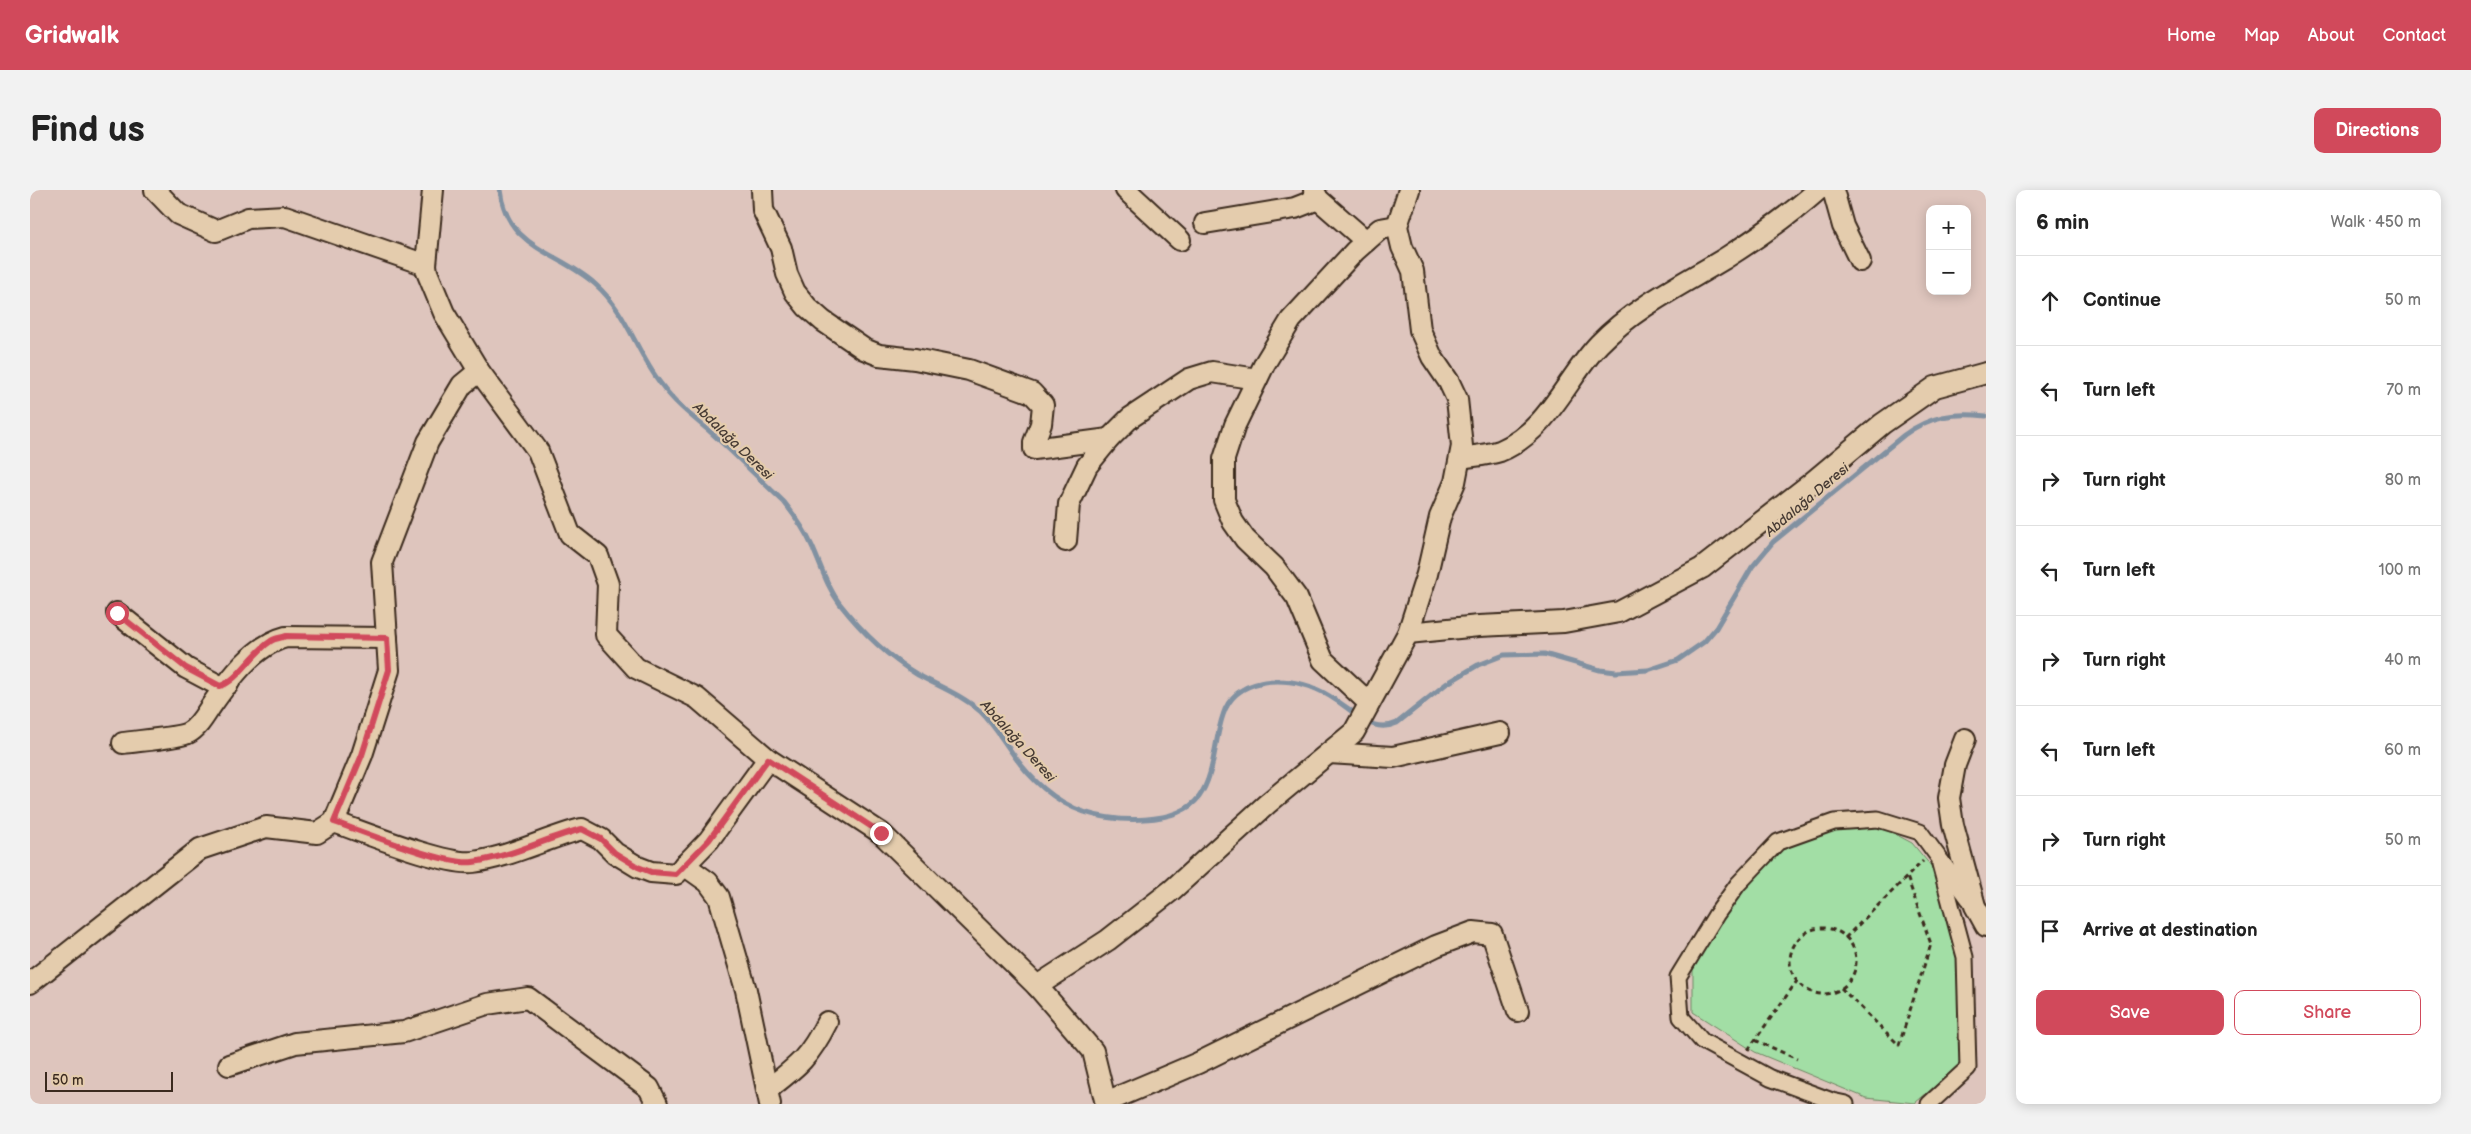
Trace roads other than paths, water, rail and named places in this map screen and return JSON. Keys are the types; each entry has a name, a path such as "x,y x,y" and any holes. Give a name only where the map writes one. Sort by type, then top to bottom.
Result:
{"street":[{"path":"156,190 178,214 216,231 248,218 285,216 426,265"},
{"path":"433,190 426,265 444,313 479,371 538,451 570,534 598,556 608,584 606,635 636,668 697,698 768,759 881,833 1037,986 1093,1051 1106,1103 1198,1063 1436,946 1473,932 1492,934 1518,1011"},
{"path":"762,190 763,210 775,231 787,274 801,299 823,321 864,349 879,355 916,359 969,370 1032,393 1043,405 1041,424 1034,442 1034,448 1109,439"},
{"path":"1126,190 1180,240"},
{"path":"1037,986 1108,940 1172,890 1267,804 1354,732 1408,633 1427,574 1440,517 1455,482 1462,446 1457,399 1449,382 1432,356 1420,330 1413,271 1402,247 1397,226 1409,190"},
{"path":"1460,458 1500,451 1527,435 1551,408 1582,364 1622,323 1650,302 1758,237 1818,190"},
{"path":"1833,190 1843,226 1860,261"},
{"path":"1205,223 1295,208 1316,195 1366,241"},
{"path":"1367,707 1323,660 1297,598 1274,567 1246,539 1233,522 1224,500 1224,459 1235,425 1257,379 1291,320 1366,241 1380,229 1397,226"},
{"path":"30,983 200,849 266,827 317,833 334,822 362,755 389,670 382,562 428,442 462,385 479,371"},
{"path":"1066,541 1069,504 1087,466 1109,439 1130,418 1189,379 1212,372 1257,379"},
{"path":"1408,633 1479,626 1564,622 1619,612 1702,568 1810,485 1882,424 1935,387 1986,373"},
{"path":"117,613 186,668 220,686 228,684"},
{"path":"123,743 188,733 199,723 228,684 251,658 272,640 286,636 387,638"},
{"path":"1329,752 1393,757 1500,733"},
{"path":"1964,738 1955,765 1949,798 1953,825 1974,906"},
{"path":"334,822 437,856 472,862 533,846 559,834 582,829 601,839 615,853 651,872 676,874 709,840 768,759"},
{"path":"1846,1104 1832,1101 1770,1078 1740,1063 1702,1041 1681,1017 1678,977 1716,915 1738,884 1778,842 1834,822 1878,819 1920,832 1974,906 1986,926"},
{"path":"1929,1104 1968,1068 1965,957 1936,853"},
{"path":"684,865 708,882 718,897 746,990 769,1097"},
{"path":"229,1065 295,1043 404,1032 487,1004 528,998 649,1088 657,1104"},
{"path":"769,1097 815,1047 827,1022"}],"waterway":[{"name":"Abdalağa Deresi","path":"500,190 505,210 513,225 523,237 536,247 581,273 606,295 623,320 652,372 671,397 784,502 806,534 835,597 857,624 886,652 907,668 959,696 981,712 1027,772 1053,796 1073,808 1112,818 1145,819 1161,817 1176,813 1189,806 1199,797 1208,779 1220,725 1229,702 1249,686 1262,682 1290,682 1316,689 1327,694 1357,715"},
{"name":"Abdalağa Deresi","path":"1364,720 1380,726 1389,726 1397,723 1446,684 1478,665 1504,655 1544,654 1600,670 1616,672 1648,670 1678,660 1704,642 1716,628 1752,567 1773,542 1904,435 1923,423 1943,417 1953,415 1986,416"}]}
